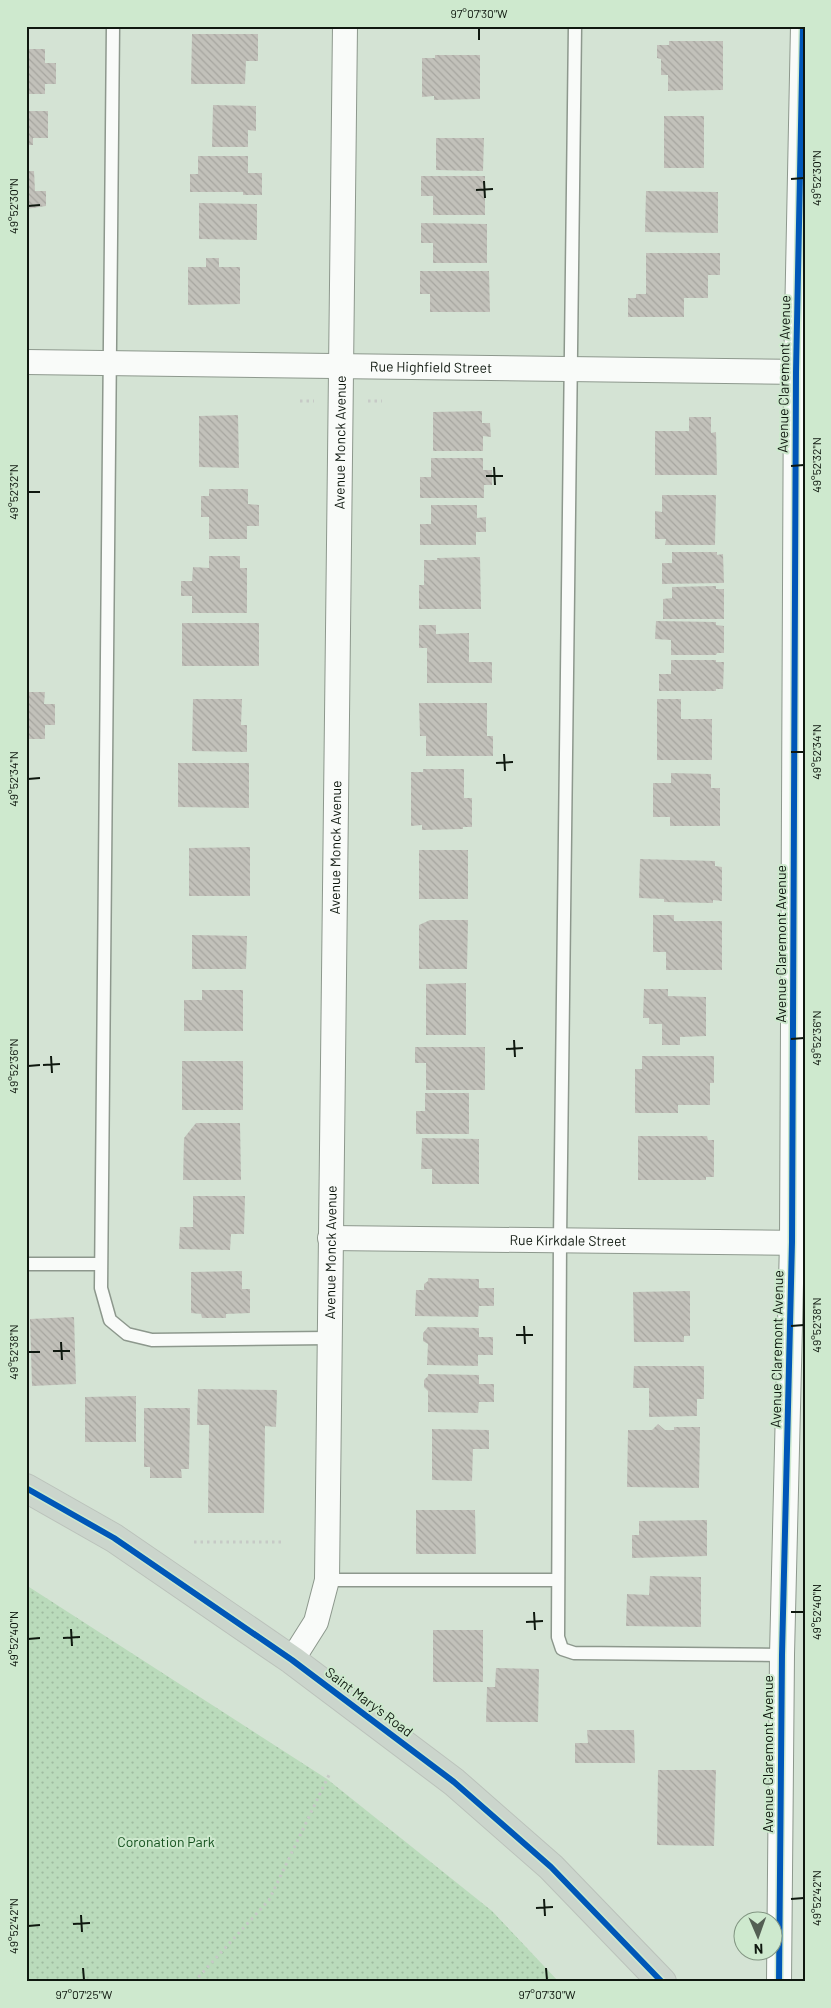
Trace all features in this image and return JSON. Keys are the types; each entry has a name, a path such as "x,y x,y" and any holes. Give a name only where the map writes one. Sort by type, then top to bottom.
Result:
{"highway":[{"name":"Saint Mary's Road","path":"26,1488 114,1538 292,1660 454,1782 550,1867 662,1982"}],"street":[{"name":"Avenue Monck Avenue","path":"292,1660 316,1622 327,1580 345,26"},
{"name":"Avenue Claremont Avenue","path":"779,1982 782,1655 798,1242 803,26"},
{"name":"Rue Highfield Street","path":"26,362 801,372"},
{"name":"Rue Kirkdale Street","path":"330,1238 798,1242"}],"lane":[{"path":"113,26 101,1288 110,1320 127,1334 152,1340 330,1338"},
{"path":"575,26 560,1240 558,1637 562,1649 574,1654 782,1655"},
{"path":"26,1264 100,1264"},
{"path":"327,1580 558,1580"}],"path":[{"path":"194,1542 284,1542"},
{"path":"194,1982 269,1900 330,1774"}],"green space":[{"name":"Coronation Park","path":"26,1585 327,1779 492,1911 559,1982 26,1982"}],"building":[{"path":"667,26 717,26 717,29 667,28"},
{"path":"192,34 258,34 258,61 246,61 245,84 191,84"},
{"path":"669,41 723,41 723,90 668,91 668,75 661,75 661,59 657,58 657,45 669,45"},
{"path":"26,49 45,49 45,63 56,63 56,84 45,84 45,94 26,94"},
{"path":"435,55 480,55 480,99 434,100 434,96 422,97 422,58 435,58"},
{"path":"213,105 256,106 256,131 248,130 248,147 212,147"},
{"path":"26,111 48,111 48,138 33,138 33,145 26,145"},
{"path":"664,116 704,116 704,168 664,168"},
{"path":"436,138 484,138 483,171 436,170"},
{"path":"198,156 248,156 248,173 262,173 262,195 243,195 243,192 190,192 190,174 198,174"},
{"path":"26,171 34,171 35,191 46,191 46,206 26,209"},
{"path":"421,176 485,176 485,215 433,215 433,196 421,196"},
{"path":"646,191 718,192 718,233 645,232"},
{"path":"199,203 257,204 257,240 199,239"},
{"path":"421,223 487,224 487,263 433,263 433,243 421,243"},
{"path":"646,253 720,253 720,275 708,275 708,298 684,298 684,317 628,317 628,298 636,298 636,294 646,294"},
{"path":"206,258 219,258 219,267 240,267 240,304 188,305 188,267 206,267"},
{"path":"420,271 489,271 490,312 430,312 430,294 420,294"},
{"path":"482,411 482,423 490,423 491,437 483,436 483,451 433,451 433,412"},
{"path":"238,415 239,468 199,467 199,416"},
{"path":"689,417 711,417 711,433 716,432 717,475 655,475 655,431 689,431"},
{"path":"431,458 483,458 483,470 492,470 492,485 484,485 484,498 420,498 420,477 431,477"},
{"path":"209,489 248,489 248,504 259,505 259,526 247,526 247,539 209,539 209,517 201,517 201,496 209,496"},
{"path":"662,495 716,495 715,545 665,545 666,539 655,539 655,511 662,512"},
{"path":"431,505 477,505 477,518 486,517 486,532 476,532 476,545 420,545 420,524 431,524"},
{"path":"672,552 717,552 717,555 723,554 724,583 662,584 662,563 672,563"},
{"path":"209,556 240,556 240,568 247,568 247,613 192,613 192,596 181,596 181,581 192,581 193,567 209,568"},
{"path":"480,557 481,609 419,609 419,585 424,585 424,560"},
{"path":"716,586 716,589 724,589 724,619 663,619 663,599 672,598 672,587"},
{"path":"656,621 716,622 716,625 724,626 724,653 717,653 716,655 671,655 671,640 655,639"},
{"path":"182,623 259,623 259,666 182,666"},
{"path":"419,625 436,625 436,634 469,633 469,662 492,662 492,683 427,683 427,648 419,648"},
{"path":"671,660 716,660 716,662 724,662 723,689 716,689 716,691 659,691 659,674 671,674"},
{"path":"26,692 45,692 44,704 55,704 55,725 45,725 45,739 26,739"},
{"path":"193,699 242,699 241,725 247,725 247,752 192,751"},
{"path":"657,699 681,699 681,719 712,719 712,760 657,760"},
{"path":"419,703 487,703 487,736 493,736 493,756 426,756 426,736 420,736"},
{"path":"178,763 249,763 249,808 178,807"},
{"path":"423,769 464,769 464,798 472,798 472,827 422,830 422,825 411,826 411,772 423,772"},
{"path":"671,773 711,774 711,788 720,788 720,826 670,826 670,817 653,817 653,783 671,783"},
{"path":"250,847 250,896 189,896 189,848"},
{"path":"419,850 468,850 468,899 419,899"},
{"path":"640,859 715,861 715,866 722,867 722,901 713,900 713,903 664,902 664,899 639,898"},
{"path":"653,915 674,915 674,921 722,921 722,970 666,970 666,952 653,952"},
{"path":"430,920 468,920 467,969 419,969 419,925"},
{"path":"192,935 247,936 246,969 192,969"},
{"path":"466,983 466,1035 426,1035 426,984"},
{"path":"644,989 668,989 668,996 706,997 706,1036 680,1037 680,1045 662,1045 662,1024 649,1024 649,1018 643,1018"},
{"path":"202,990 243,990 243,1031 184,1031 184,1000 202,1000"},
{"path":"415,1047 485,1047 485,1090 426,1090 426,1063 415,1063"},
{"path":"642,1056 714,1056 714,1083 710,1083 710,1105 678,1105 678,1113 635,1113 635,1069 642,1069"},
{"path":"182,1061 243,1061 243,1110 182,1110"},
{"path":"425,1093 469,1093 469,1134 416,1134 416,1111 425,1111"},
{"path":"196,1123 240,1123 241,1180 183,1180 184,1138"},
{"path":"638,1136 707,1136 708,1140 714,1140 714,1177 706,1177 706,1180 638,1180"},
{"path":"422,1138 479,1139 479,1184 432,1184 432,1169 421,1169"},
{"path":"193,1196 245,1196 244,1234 231,1234 230,1250 179,1249 180,1227 193,1227"},
{"path":"242,1271 242,1289 250,1289 250,1313 226,1314 226,1318 202,1318 201,1314 191,1313 191,1272"},
{"path":"428,1278 479,1279 479,1288 494,1288 494,1306 479,1306 478,1317 415,1316 416,1290 424,1290 424,1284 428,1281"},
{"path":"690,1291 690,1336 684,1336 684,1342 634,1342 633,1292"},
{"path":"74,1317 76,1384 32,1386 30,1319"},
{"path":"428,1327 479,1328 479,1337 493,1337 493,1355 478,1355 478,1366 427,1365 428,1344 423,1341 423,1333"},
{"path":"634,1366 704,1366 704,1399 697,1399 697,1416 649,1417 649,1388 633,1388"},
{"path":"428,1374 479,1375 479,1384 494,1384 494,1402 479,1402 478,1413 428,1412 428,1391 424,1387 424,1380"},
{"path":"198,1389 277,1390 276,1427 265,1426 264,1513 208,1513 209,1425 197,1425"},
{"path":"136,1396 136,1442 85,1442 85,1397"},
{"path":"144,1408 190,1408 189,1469 181,1469 182,1478 150,1478 150,1467 144,1467"},
{"path":"658,1424 665,1430 674,1430 674,1427 700,1427 699,1488 627,1487 628,1430 652,1430"},
{"path":"432,1429 489,1430 489,1449 473,1449 472,1481 432,1480"},
{"path":"416,1510 475,1510 476,1554 416,1554"},
{"path":"707,1520 707,1556 632,1558 632,1535 639,1535 639,1521"},
{"path":"650,1576 701,1577 701,1627 626,1626 627,1594 649,1595"},
{"path":"433,1630 483,1630 483,1682 433,1682"},
{"path":"496,1668 539,1669 538,1722 486,1722 487,1687 495,1687"},
{"path":"587,1730 634,1730 635,1763 575,1763 575,1743 588,1743"},
{"path":"658,1770 716,1770 714,1846 657,1845"}],"cycle path":[{"path":"779,1982 782,1655 792,1242 796,372 803,26"},
{"path":"26,1488 114,1538 292,1660 454,1782 551,1867 662,1982"}]}
